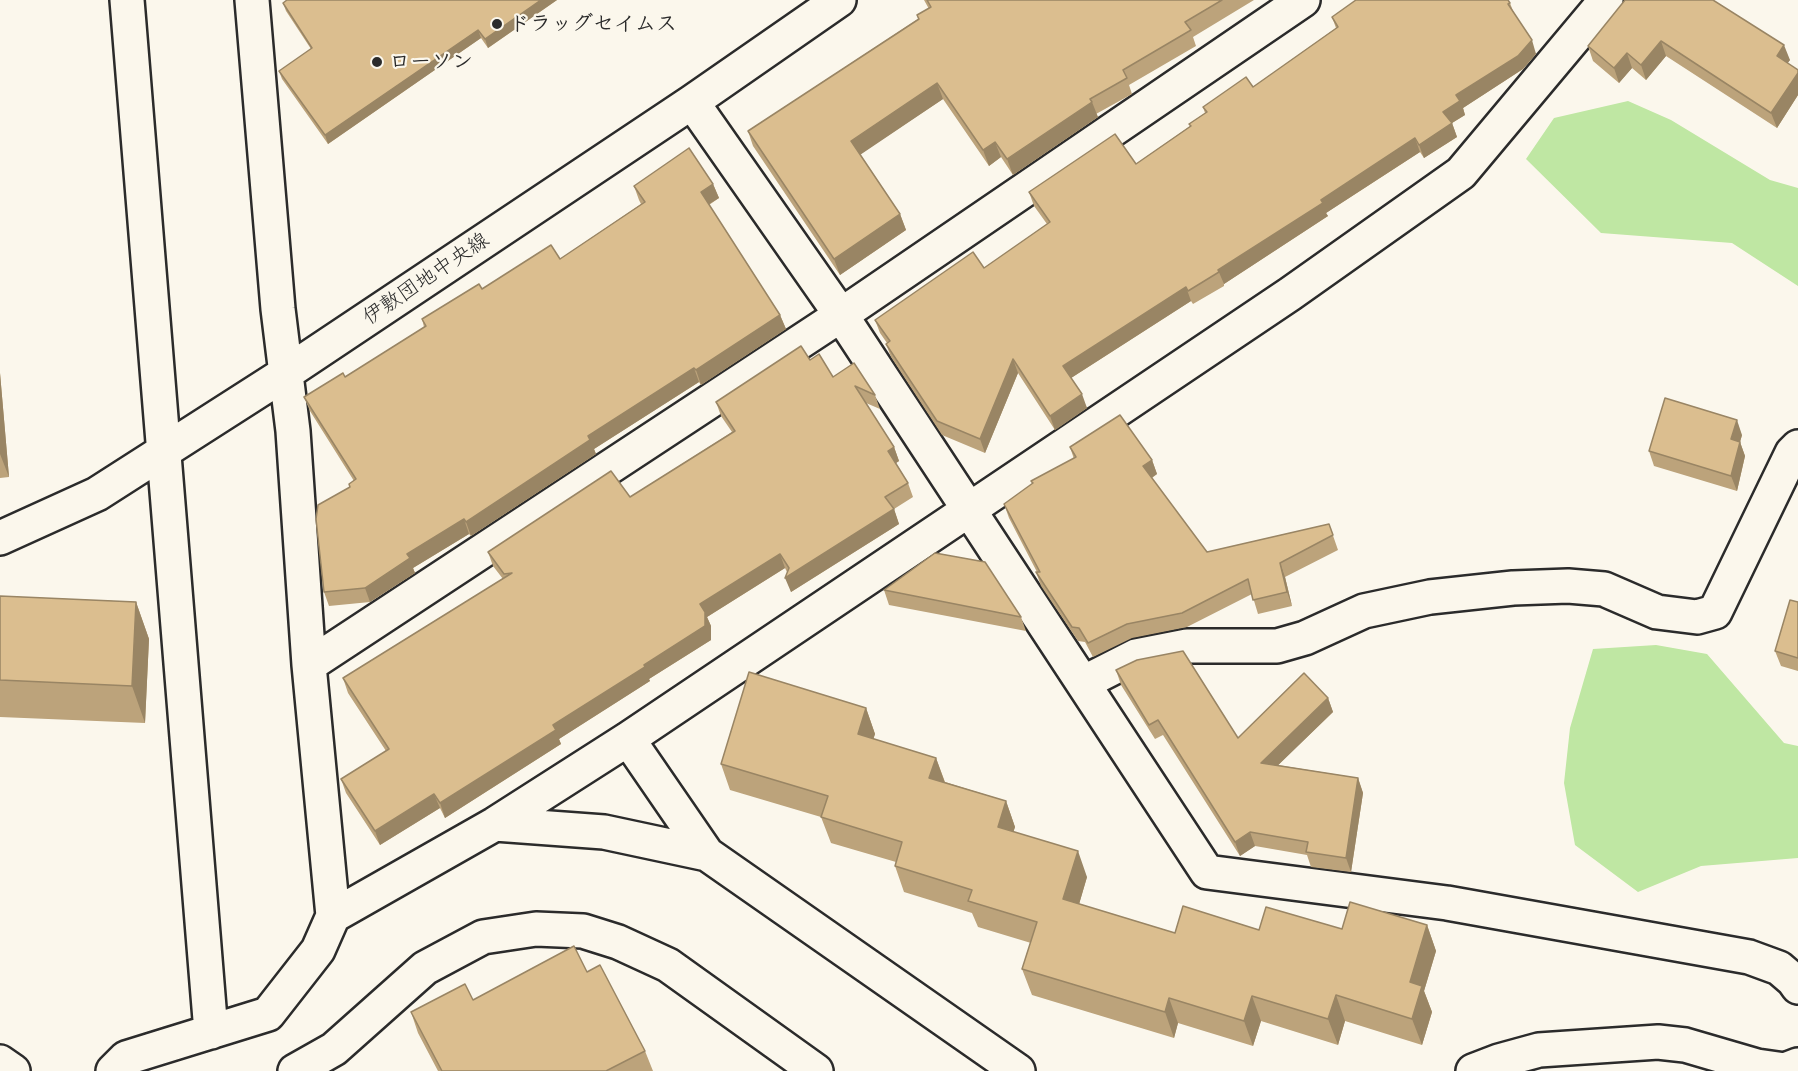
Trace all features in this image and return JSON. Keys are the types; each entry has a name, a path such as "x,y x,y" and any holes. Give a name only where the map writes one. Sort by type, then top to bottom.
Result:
{"street":[{"path":"127,0 211,1032"},
{"path":"112,1071 126,1058 268,1014 318,950 333,916 309,665 292,431 252,0"},
{"name":"伊敷団地中央線","path":"0,538 97,494 286,373 692,102 839,0"},
{"path":"309,665 841,315 1303,0"},
{"path":"333,916 495,824 628,739 1290,294 1461,172 1606,0"},
{"path":"692,102 841,315 1207,872 1447,903 1749,957 1779,968 1798,987"},
{"path":"1083,683 1136,656 1187,646 1277,646 1305,638 1364,610 1442,595 1513,588 1568,586 1604,589 1657,612 1697,617 1715,612 1792,453 1798,447"},
{"path":"628,739 707,854 1018,1071"},
{"path":"495,824 604,832 707,854"},
{"path":"295,1071 334,1049 425,968 483,937 536,929 583,931 618,942 668,964 816,1071"},
{"path":"1473,1071 1539,1050 1659,1042 1685,1045 1757,1066 1785,1070 1798,1065"},
{"path":"0,1062 13,1071"}],"green space":[{"path":"1628,101 1671,120 1770,180 1798,188 1798,286 1732,243 1601,233 1526,159 1554,118"},
{"path":"1656,645 1707,654 1784,743 1798,746 1798,858 1701,866 1638,892 1575,845 1564,783 1570,728 1593,649"}],"building":[{"name":"ローソン","path":"287,0 541,0 485,39 478,30 325,135 279,71 312,48 283,3"},
{"path":"927,0 1222,0 1185,22 1191,30 1123,70 1127,78 1090,99 1092,102 1007,159 995,142 983,150 937,83 851,141 900,214 834,259 748,131 919,19 917,15 931,7"},
{"path":"1356,0 1508,0 1510,3 1508,4 1532,40 1518,56 1456,95 1460,101 1443,112 1452,123 1419,145 1415,138 1321,200 1323,203 1218,270 1219,272 1188,291 1186,287 1063,366 1082,394 1050,416 1013,359 980,439 937,421 886,344 890,341 875,320 973,252 984,268 1050,222 1029,192 1115,134 1136,164 1191,126 1189,124 1207,112 1203,107 1246,77 1253,87 1338,27 1332,17"},
{"path":"1625,0 1713,0 1784,45 1777,56 1798,70 1798,73 1771,113 1661,41 1641,65 1627,53 1614,68 1588,46"},
{"path":"689,148 713,184 701,192 780,315 588,436 590,440 466,522 464,519 407,554 410,558 365,588 324,592 316,519 318,505 350,487 349,484 356,479 304,397 343,373 345,377 426,326 422,319 479,284 482,289 551,245 560,259 645,202 634,186"},
{"path":"801,346 810,360 819,354 833,377 854,363 875,395 855,386 894,447 888,451 908,483 885,497 894,509 785,578 789,568 780,554 700,604 705,612 705,626 553,725 556,730 440,803 434,794 375,831 341,779 389,749 343,678 512,573 504,574 488,552 611,471 630,497 735,431 716,402"},
{"path":"1665,398 1737,420 1731,439 1740,442 1731,476 1649,451"},
{"path":"1120,415 1152,460 1143,466 1207,552 1329,524 1333,535 1280,563 1287,592 1253,600 1248,579 1182,613 1127,624 1088,643 1079,628 1072,627 1036,572 1040,572 1004,504 1033,483 1031,481 1076,457 1070,447"},
{"path":"935,553 985,562 1021,617 884,590"},
{"path":"0,596 136,602 132,686 0,680"},
{"path":"1790,600 1798,602 1798,658 1775,651"},
{"path":"1183,651 1238,738 1304,673 1328,698 1261,763 1358,778 1346,858 1306,852 1308,842 1250,832 1235,842 1158,720 1149,725 1116,670 1137,660"},
{"path":"749,672 866,708 858,734 936,758 929,778 1006,801 998,827 1078,851 1063,899 1175,933 1183,906 1259,930 1266,907 1342,929 1350,902 1427,925 1410,982 1422,986 1412,1019 1336,995 1328,1019 1252,996 1244,1021 1169,998 1165,1012 1022,969 1037,922 968,901 972,890 895,866 902,842 821,817 828,796 721,764"},
{"path":"574,946 587,972 600,965 645,1051 606,1071 442,1071 411,1012 465,984 473,1000"}],"place":[{"name":"ドラッグセイムス","path":"497,24"},
{"name":"ローソン","path":"377,62"}]}
